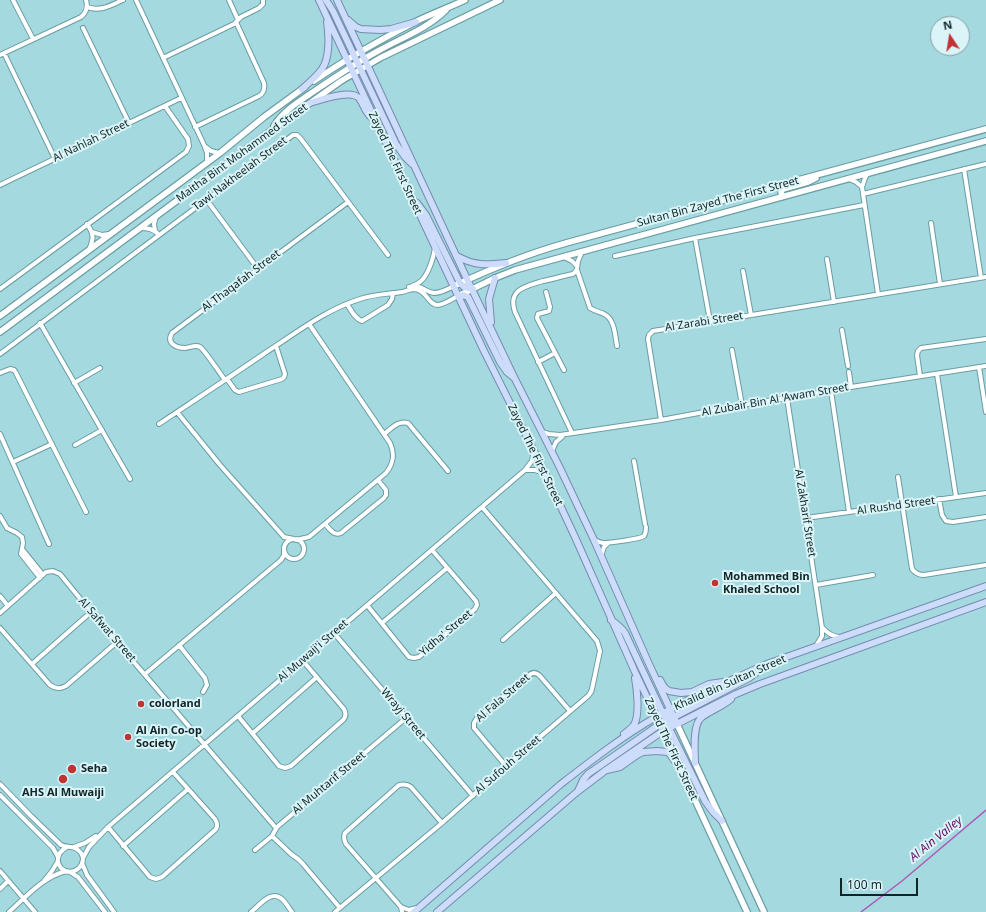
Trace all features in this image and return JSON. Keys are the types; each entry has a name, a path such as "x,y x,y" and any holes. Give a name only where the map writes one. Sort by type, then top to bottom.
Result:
{"main road":[{"name":"Zayed The First Street","path":"319,0 435,247 457,284 458,298 545,473 656,717"},
{"path":"326,0 333,11 396,144 405,158 416,169"},
{"name":"Zayed The First Street","path":"337,0 467,279 594,540 670,709"},
{"name":"Maitha Bint Mohammed Street","path":"0,316 207,163 264,117 302,89 333,68 361,52 416,22 465,0"},
{"name":"Maitha Bint Mohammed Street","path":"0,332 272,130 342,81 408,44 500,0"},
{"path":"272,130 278,119 292,106 337,75 377,51 423,27 442,14 449,7"},
{"path":"302,89 322,70 325,64 329,39 327,17"},
{"path":"346,18 358,28 380,30 416,22"},
{"path":"354,74 361,52"},
{"path":"347,60 368,66"},
{"path":"310,103 336,95 356,96 368,114 375,120"},
{"name":"Sultan Bin Zayed The First Street","path":"457,284 506,262 566,243 986,129"},
{"name":"Sultan Bin Zayed The First Street","path":"458,298 495,278 515,270 986,141"},
{"path":"782,197 781,192 783,189 808,182 825,173"},
{"path":"412,199 426,215 457,284 473,289"},
{"path":"457,256 468,262 476,263 491,264 506,262"},
{"path":"492,330 489,314 489,299 495,278"},
{"path":"458,298 463,295 468,297 503,367 515,379"},
{"name":"Khalid Bin Sultan Street","path":"437,912 577,792 663,730 670,709 764,665 986,586"},
{"name":"Khalid Bin Sultan Street","path":"416,910 562,784 606,749 656,717 677,724 736,694 795,670 986,602"},
{"path":"611,620 617,623 625,633 705,801 712,812 722,821"},
{"path":"649,664 664,687 672,692 688,693 709,684 729,681"},
{"path":"577,792 583,780 593,770 666,720 749,678 764,665"},
{"path":"606,749 632,727 636,721 638,697 635,672"},
{"path":"695,763 696,726 698,720 724,705 736,694"},
{"name":"Zayed The First Street","path":"677,724 764,912"},
{"name":"Zayed The First Street","path":"663,730 747,911"},
{"path":"606,770 620,767 640,753 657,751 669,753 679,767"}],"street":[{"path":"13,0 33,39"},
{"path":"55,159 2,54 81,17 85,13 87,7 86,0"},
{"path":"87,7 92,9 100,9 123,0"},
{"path":"136,0 205,147 207,153 207,163"},
{"path":"195,127 259,96 264,91 264,83 229,0"},
{"path":"163,58 234,24 241,18 259,8 263,4 263,0"},
{"path":"83,28 129,123"},
{"name":"Al Nahlah Street","path":"0,185 181,98"},
{"path":"0,289 188,149 188,139 165,106"},
{"name":"Tawi Nakheelah Street","path":"0,354 291,135 295,135 301,139 388,255"},
{"path":"205,147 211,151 220,153"},
{"path":"863,194 986,164"},
{"path":"964,170 981,278"},
{"path":"868,173 862,187 878,294"},
{"path":"849,179 862,187"},
{"path":"206,199 258,269"},
{"name":"Al Thaqafah Street","path":"226,380 204,350 196,346 185,348 175,345 170,341 170,334 348,202"},
{"path":"615,256 695,238 864,205"},
{"path":"155,231 154,224 156,216"},
{"path":"931,223 940,284"},
{"path":"87,224 92,232 92,240 89,250"},
{"path":"140,228 148,228 155,231 159,235"},
{"path":"92,232 102,235 109,234"},
{"path":"695,238 710,321"},
{"path":"393,293 411,287 424,278 433,258 435,247"},
{"path":"572,433 513,307 514,298 523,287 573,274 577,268 582,251"},
{"path":"563,257 572,261 577,268 590,308 606,315 611,320 617,346"},
{"path":"827,259 834,302"},
{"name":"Al Zarabi Street","path":"743,271 751,315"},
{"name":"Al Zarabi Street","path":"661,420 648,339 649,335 656,330 986,277"},
{"path":"411,287 419,287 436,293 457,284"},
{"path":"160,424 326,313 347,304 368,297 411,289 419,290 424,293 432,303 438,305 458,298"},
{"path":"546,292 550,307 549,311 538,314 537,318 564,370"},
{"path":"347,304 356,318 362,320 388,305 392,299 393,293"},
{"path":"40,323 130,479"},
{"path":"145,674 282,560 288,541 309,537 378,480 390,468 393,449 309,324"},
{"path":"842,330 848,366"},
{"path":"920,376 917,355 921,348 986,339"},
{"path":"226,380 235,390 239,392 282,379 285,374 276,346"},
{"path":"732,350 742,405"},
{"path":"538,362 555,352"},
{"name":"Al Zubair Bin Al 'Awam Street","path":"542,432 553,435 565,434 661,420 742,405 986,366"},
{"path":"74,383 100,368"},
{"path":"979,368 986,412"},
{"path":"0,373 10,369 14,370 16,373 86,512"},
{"path":"849,372 851,387"},
{"path":"937,374 956,496"},
{"path":"831,391 849,512"},
{"name":"Al Zakharif Street","path":"787,398 822,628 820,640 815,647"},
{"path":"177,412 220,465 284,537 302,543 305,549"},
{"path":"384,434 398,423 408,423 448,471"},
{"path":"75,445 102,430"},
{"path":"0,434 49,544"},
{"path":"552,451 556,442 565,434"},
{"path":"13,462 52,444"},
{"name":"Al Muwaij'i Street","path":"83,858 89,847 108,827 525,470 532,462 534,451"},
{"path":"594,540 609,542 640,538 645,535 645,525 634,460"},
{"path":"525,470 536,470 545,473"},
{"path":"898,477 912,569 917,574 924,575 986,565"},
{"path":"325,524 333,533 341,533 384,498 386,495 386,490 378,480"},
{"name":"Al Rushd Street","path":"806,518 986,492"},
{"path":"939,499 942,515 946,521 953,522 986,517"},
{"name":"Al Sufouh Street","path":"335,912 473,796 591,692 600,650 597,641 482,508"},
{"path":"0,516 7,528 18,533 22,537 22,555 37,571"},
{"path":"284,537 286,556 292,559"},
{"path":"282,560 295,560 301,557 309,537"},
{"path":"601,556 604,547 609,542"},
{"path":"0,613 41,576 22,549"},
{"name":"Yidha' Street","path":"367,605 409,657 419,657 477,606 476,601 432,550"},
{"path":"382,623 447,568"},
{"name":"Al Safwat Street","path":"41,576 51,571 56,571 60,574 276,828"},
{"path":"816,585 873,575"},
{"path":"503,640 556,593"},
{"path":"0,596 8,606"},
{"path":"32,664 91,612"},
{"path":"0,628 50,685 58,689 66,686 117,642"},
{"path":"822,628 833,636 842,637"},
{"name":"Wrayj Street","path":"334,633 473,796"},
{"path":"179,645 205,678 207,684 203,692"},
{"path":"238,716 279,766 285,768 291,766 343,720 345,716 344,709 303,661"},
{"name":"Al Fala Street","path":"506,766 474,728 474,723 477,718 530,674 534,673 537,673 540,676 570,711"},
{"path":"253,733 317,677"},
{"name":"Al Muhtarif Street","path":"255,850 272,836 276,828 406,718"},
{"path":"108,827 150,876 156,879 162,877 215,830 218,825 215,819 173,772"},
{"path":"0,784 59,843 67,847 74,847 81,853 83,858 82,864 86,875 114,912"},
{"path":"402,912 400,907 346,844 344,840 345,832 399,785 406,784 411,787 442,822"},
{"path":"123,846 188,789"},
{"path":"0,795 53,848 58,859 59,866 78,878 105,912"},
{"name":"Al Muwaij'i Street","path":"74,847 85,843 102,833"},
{"path":"272,836 290,854 303,864 340,908"},
{"path":"43,883 52,871 61,851 67,847"},
{"path":"9,912 43,883 55,875 74,872 82,864"},
{"path":"0,871 35,912"},
{"path":"0,889 8,882"},
{"path":"251,912 267,899 274,896 281,898 292,912"},
{"path":"400,907 409,910 416,910"}],"waterway":[{"name":"Al Ain Valley","path":"861,912 902,881 986,810"}],"place":[{"name":"Mohammed Bin Khaled School","path":"715,583"},
{"name":"colorland","path":"141,704"},
{"name":"Al Ain Co-op Society","path":"128,737"},
{"name":"Seha","path":"72,769"},
{"name":"AHS Al Muwaiji","path":"63,779"}]}
